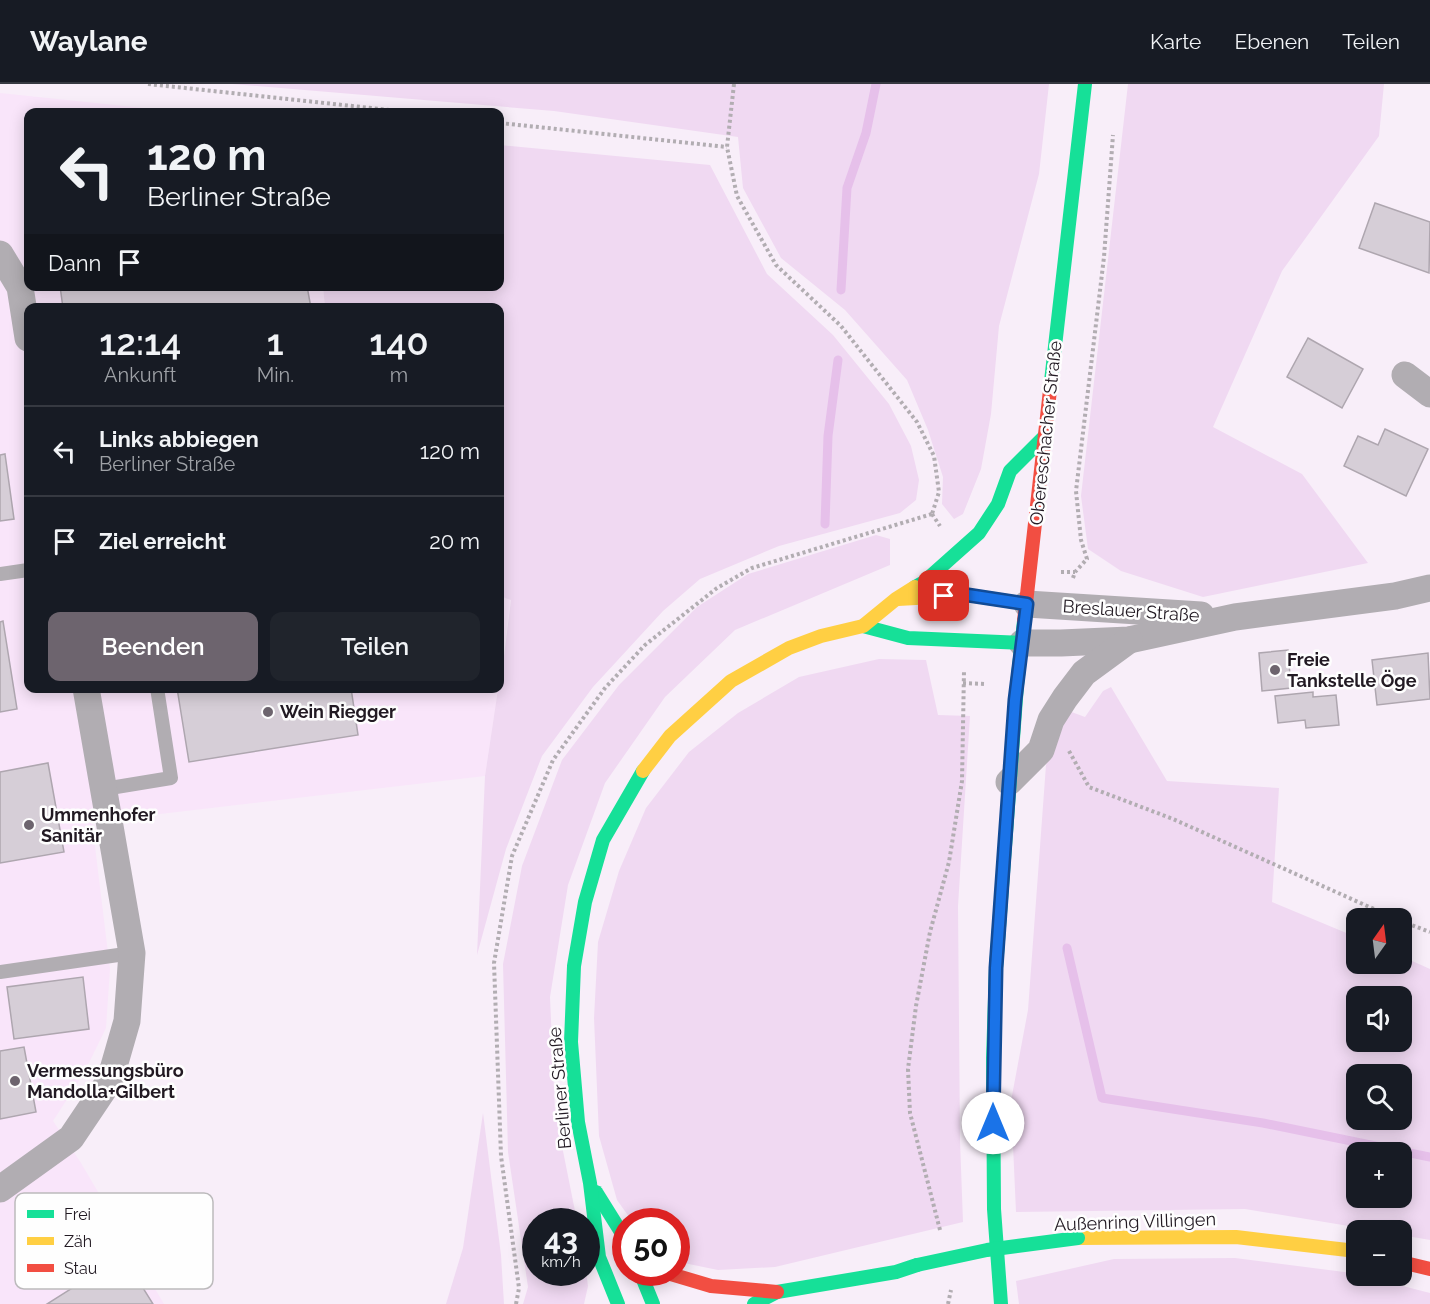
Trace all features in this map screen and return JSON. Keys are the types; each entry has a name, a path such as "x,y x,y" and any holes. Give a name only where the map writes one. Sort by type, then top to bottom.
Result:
{"street":[{"name":"Obereschacher Straße","path":"1001,1304 994,1209 993,1058 996,968 1016,693 1085,84"},
{"path":"0,254 20,286 24,312"},
{"path":"1405,375 1430,394"},
{"name":"Berliner Straße","path":"593,1208 578,1122 572,1054 573,977 585,902 603,840 638,777 670,736 730,681 789,648 821,636 863,626 896,599 924,582 979,533 998,504 1010,471 1044,437"},
{"name":"Breslauer Straße","path":"1022,643 1129,640 1235,617 1395,596 1430,588"},
{"path":"896,599 968,595 1027,604"},
{"name":"Breslauer Straße","path":"1027,604 1235,617"},
{"name":"Berliner Straße","path":"863,626 908,638 1022,643"},
{"path":"1010,782 1041,750 1052,720 1084,673 1129,640"},
{"path":"0,1189 71,1138 110,1080 127,1021 132,953 87,693"},
{"name":"Berliner Straße","path":"590,1183 612,1218"},
{"name":"Außenring Villingen","path":"896,1272 917,1265 987,1250 1078,1238 1236,1237 1346,1250"},
{"name":"Berliner Straße","path":"600,1257 618,1304"},
{"path":"1412,1265 1430,1269"},
{"path":"690,1280 711,1286 777,1292 896,1272"},
{"path":"849,1295 896,1272"},
{"path":"597,1292 598,1286"},
{"path":"646,1286 653,1304"},
{"path":"754,1304 777,1292"}],"lane":[{"path":"0,574 24,571"},
{"path":"104,789 171,778 158,693"},
{"path":"0,972 132,953"}],"path":[{"path":"148,84 371,108"},
{"path":"734,84 727,147 737,196 776,266 841,326 918,422 934,456 939,492 932,514"},
{"path":"504,123 727,147"},
{"path":"1075,572 1087,559 1081,540 1076,491 1104,257 1114,130"},
{"path":"942,1236 910,1113 908,1069 916,1006 930,932 949,862 962,781 963,683"},
{"path":"1072,740 1069,750 1089,787 1173,819 1372,908"},
{"path":"1412,926 1430,933"},
{"path":"948,1304 951,1288"}],"shaded area":[{"path":"232,84 1049,84 1039,174 999,326 991,414 981,469 963,514 954,519 942,504 943,477 928,430 907,380 845,310 781,258 743,188 738,137 554,111"},
{"path":"1128,84 1384,84 1379,136 1282,271 1213,427 1302,474 1368,563 1203,597 1121,571 1088,549 1081,496"},
{"path":"0,93 144,108 24,108 24,291 323,291 325,303 24,303 24,693 497,693 485,776 92,822 110,969 106,1028 84,1073 53,1121 99,1193 15,1193 15,1289 155,1289 164,1304 0,1304"},
{"path":"504,145 710,165 767,274 833,335 889,404 911,446 919,480 916,500 900,513 779,546 700,579 663,611 593,687 542,756 506,849 477,955 485,776 497,693 504,693 504,656 511,600 504,597 504,303 325,303 323,291 504,291"},
{"path":"876,535 890,539 890,565 735,630 665,697 605,783 568,885 550,997 555,1111 574,1208 522,1208 522,1246 508,1152 503,964 522,866 562,760 619,685 697,607 748,574"},
{"path":"504,597 511,599 504,649"},
{"path":"879,659 926,660 938,715 970,716 958,906 963,1222 775,1267 718,1270 690,1264 690,1208 623,1208 617,1200 599,1136 594,1018 598,942 619,871 646,808 689,752 738,713 799,677"},
{"path":"1111,687 1167,781 1279,788 1272,902 1346,933 1346,974 1412,974 1412,961 1430,969 1430,1240 1412,1237 1412,1220 1346,1220 1346,1226 1245,1209 1016,1212 1011,1101 1028,1010 1046,765 1069,711 1085,717 1103,691"},
{"path":"483,1113 501,1255 504,1304 446,1304 463,1248"},
{"path":"1235,1258 1346,1272 1346,1286 1403,1286 1430,1293 1430,1304 1019,1304 1016,1281 1114,1259"},
{"path":"588,1286 584,1304 523,1304 528,1287"}],"building":[{"path":"1375,203 1430,222 1429,273 1359,248"},
{"path":"61,291 308,291 310,303 62,303"},
{"path":"1308,338 1363,369 1342,408 1287,377"},
{"path":"1385,429 1428,449 1406,496 1344,466 1358,436 1378,445"},
{"path":"5,454 14,519 0,521 0,455"},
{"path":"3,621 17,709 0,712 0,622"},
{"path":"1288,650 1291,688 1262,691 1259,653"},
{"path":"1428,653 1430,699 1377,705 1372,660"},
{"path":"1313,692 1313,697 1336,695 1339,725 1306,728 1305,720 1278,723 1275,696"},
{"name":"Wein Riegger","path":"178,693 352,693 358,735 189,762"},
{"name":"Ummenhofer Sanitär","path":"48,763 64,852 0,863 0,772"},
{"path":"83,977 89,1029 14,1039 7,987"},
{"name":"Vermessungsbüro Mandolla+Gilbert","path":"24,1047 36,1112 0,1119 0,1051"},
{"path":"71,1289 144,1289 153,1304 47,1304"}],"waterway":[{"path":"841,290 847,188 866,133 876,84"},
{"path":"825,524 828,436 838,360"},
{"path":"1067,948 1102,1098 1263,1123 1430,1157"}],"traffic: fast":[{"path":"1050,390 1085,84"},
{"path":"915,587 924,582 979,533 998,504 1010,471 1044,437"},
{"path":"1001,1304 994,1209 993,1058 996,968 1017,685 1024,621"},
{"path":"863,626 908,638 1022,643"},
{"path":"618,1304 599,1257 590,1183 578,1122 571,1042 574,966 585,902 603,840 643,771"},
{"path":"596,1192 612,1218"},
{"path":"917,1265 987,1250 1078,1238"},
{"path":"754,1304 777,1292 896,1272 917,1265"},
{"path":"646,1286 653,1304"}],"traffic: slow":[{"path":"643,771 670,736 731,681 789,648 821,636 863,626 896,599 915,587"},
{"path":"898,599 968,595 1027,604"},
{"path":"1078,1238 1236,1237 1346,1250"}],"traffic: jam":[{"path":"1024,621 1050,390"},
{"path":"1412,1265 1430,1269"},
{"path":"690,1280 711,1286 777,1292"}],"place":[{"name":"Freie Tankstelle Öge","path":"1275,670"},
{"name":"Wein Riegger","path":"268,712"},
{"name":"Ummenhofer Sanitär","path":"29,825"},
{"name":"Vermessungsbüro Mandolla+Gilbert","path":"15,1081"}],"route":[{"path":"944,596 968,595 1027,604 1015,700 996,968 993,1123"}]}
